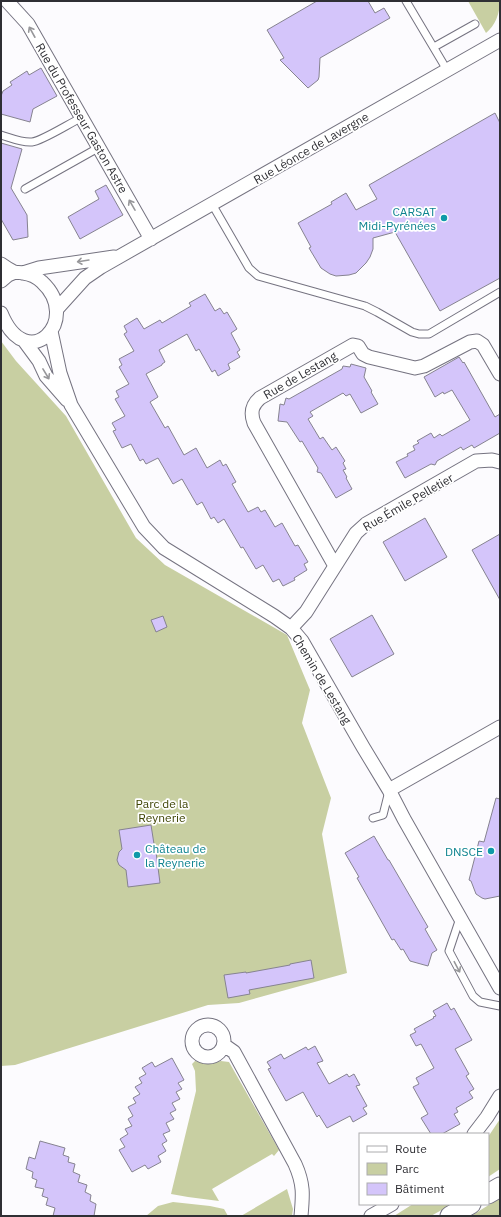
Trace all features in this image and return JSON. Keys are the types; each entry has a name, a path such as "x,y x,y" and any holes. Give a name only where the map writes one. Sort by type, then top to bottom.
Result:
{"main road":[{"path":"489,1193 500,1187"},
{"path":"450,1216 469,1205"}],"street":[{"name":"Rue du Professeur Gaston Astre","path":"7,1 28,24 151,239"},
{"name":"Rue Léonce de Lavergne","path":"57,310 85,278 101,267 500,40"},
{"name":"Rue Léonce de Lavergne","path":"19,272 122,256"},
{"path":"1,264 19,272 34,276 48,288 54,299 57,310"},
{"path":"1,281 8,275 19,272"},
{"name":"Chemin de Lestang","path":"57,310 57,316 52,331 60,373 71,405"},
{"name":"Chemin de Lestang","path":"1,313 12,332 24,342 39,361 46,376 71,405 135,514 154,539 164,548 291,628 302,641 389,790 500,988"},
{"path":"24,342 37,342 52,331"},
{"name":"Rue de Lestang","path":"335,566 254,423 251,416 255,403 260,398 353,345 358,346 363,354 369,357 415,368 424,366 470,342 477,341 483,345 500,374"},
{"name":"Rue Émile Pelletier","path":"291,628 306,612 356,533 366,524 476,461 492,460 500,462"},
{"path":"389,790 500,727"},
{"path":"224,1045 234,1052 295,1164 303,1193 301,1216"},
{"path":"475,1133 500,1096"},
{"path":"371,1216 390,1205"}],"lane":[{"path":"406,1 448,70"},
{"path":"434,47 475,24"},
{"path":"1,136 24,142 33,142 43,139 81,118"},
{"path":"25,188 98,148"},
{"path":"212,204 250,268 258,276 365,306 412,332 429,334 500,292"},
{"path":"373,818 383,815 389,790"},
{"path":"460,918 449,951 473,996 480,1002 500,1006"}],"green space":[{"path":"468,1 500,1 496,19 492,27 486,33"},
{"name":"Parc de la Reynerie","path":"1,341 16,361 66,416 136,538 165,565 287,635 310,690 302,723 331,798 322,834 347,973 239,1003 208,1005 15,1065 1,1066"},
{"path":"195,1061 210,1064 221,1061 229,1062 279,1150 274,1156 272,1154 212,1189 219,1201 171,1194 196,1091 195,1071 192,1064"},
{"path":"500,1119 500,1169 489,1176 489,1136"},
{"path":"287,1189 293,1209 292,1216 241,1216"},
{"path":"500,1198 500,1216 471,1216 489,1205"},
{"path":"173,1202 224,1209 228,1216 146,1216 158,1206"},
{"path":"411,1205 450,1205 431,1216 394,1216"}],"building":[{"path":"317,1 368,1 375,13 384,8 390,18 320,58 318,80 308,88 280,60 284,58 267,30"},
{"path":"41,68 57,96 33,109 30,122 1,114 1,96 3,91 12,85 10,82 27,71 29,75"},
{"name":"CARSAT Midi-Pyrénées","path":"495,113 500,123 500,278 440,311 395,232 373,238 373,249 370,257 356,273 336,276 321,268 309,248 311,247 298,223 332,204 331,202 346,193 356,210 377,199 369,185"},
{"path":"1,143 22,149 11,188 27,215 28,237 13,240 1,219"},
{"path":"106,185 123,215 80,239 68,217 99,199 95,191"},
{"path":"205,294 215,311 220,308 224,314 227,312 237,329 231,333 240,350 237,352 240,357 228,364 230,369 218,376 215,370 212,372 199,349 196,351 187,334 159,350 165,362 146,374 158,397 150,402 165,428 168,426 184,455 196,448 207,468 220,460 223,466 226,464 236,482 232,484 248,512 258,507 261,512 265,510 275,527 282,523 295,546 298,545 308,562 304,564 307,570 294,578 295,580 283,586 279,579 273,582 263,565 256,569 243,547 241,548 224,519 218,523 214,517 211,519 202,502 197,505 182,479 173,484 158,458 146,464 143,459 140,461 131,444 122,448 113,431 116,430 112,423 125,416 115,399 119,397 116,391 129,384 119,367 122,365 119,359 134,351 124,334 127,332 124,326 137,318 144,329 160,320 162,323 191,306 189,303"},
{"path":"459,357 463,363 464,362 495,417 500,414 500,433 474,448 472,445 463,450 461,447 437,461 435,465 431,464 405,478 396,462 408,456 407,454 415,450 413,446 419,443 417,441 431,433 434,438 440,434 442,436 470,420 452,390 444,394 443,392 435,397 424,377"},
{"path":"351,364 366,368 364,377 378,404 361,413 350,394 346,396 343,393 310,412 313,416 308,419 320,439 323,437 332,450 336,447 345,461 343,463 346,469 343,470 352,489 336,498 321,473 317,472 318,468 302,441 300,442 287,422 278,421 280,404 284,405 286,398 289,399 342,369 343,366 350,367"},
{"path":"425,518 447,557 405,581 383,542"},
{"path":"500,534 500,600 472,550"},
{"path":"372,615 394,654 352,677 330,639"},
{"path":"163,616 167,627 156,632 151,620"},
{"name":"DNSCE","path":"496,798 500,799 500,896 485,899 476,894 471,881 469,880 479,841 484,842"},
{"name":"Château de la Reynerie","path":"151,825 160,883 128,887 126,870 119,865 117,860 119,852 122,849 119,830"},
{"path":"374,836 428,927 425,929 437,950 432,953 428,966 410,961 403,949 401,950 394,939 392,940 357,878 359,877 345,853"},
{"path":"311,960 314,978 249,990 250,994 228,998 224,975 246,973"},
{"path":"447,1003 451,1010 454,1008 472,1040 455,1049 469,1074 466,1076 474,1089 469,1092 473,1098 456,1108 458,1112 454,1114 460,1124 444,1133 430,1133 421,1118 428,1114 413,1087 419,1084 416,1078 434,1068 421,1044 416,1046 410,1035 416,1032 414,1029 436,1016 433,1011"},
{"path":"315,1046 323,1061 317,1063 329,1084 347,1074 349,1077 354,1074 360,1085 356,1086 367,1106 363,1108 367,1114 353,1122 350,1116 327,1128 319,1115 317,1117 303,1092 286,1101 268,1069 271,1068 267,1062 281,1054 284,1059 306,1047 308,1050"},
{"path":"172,1058 184,1080 178,1083 182,1089 176,1092 180,1099 172,1103 176,1110 170,1113 174,1119 166,1123 170,1131 163,1134 167,1141 162,1144 166,1151 158,1156 161,1162 148,1169 145,1165 132,1172 119,1150 125,1147 120,1139 128,1134 125,1129 132,1126 128,1119 133,1116 128,1107 136,1103 133,1098 140,1094 135,1087 142,1083 139,1078 146,1074 142,1068 152,1062 155,1067"},
{"path":"40,1141 65,1148 63,1155 69,1157 68,1162 75,1164 73,1172 80,1175 78,1182 87,1185 85,1192 91,1195 90,1201 96,1204 94,1216 53,1216 55,1208 46,1205 48,1198 42,1196 44,1189 35,1187 37,1180 32,1178 33,1172 26,1169 29,1157 35,1159"}],"place":[{"name":"CARSAT Midi-Pyrénées","path":"444,218"},
{"name":"DNSCE","path":"491,851"},
{"name":"Château de la Reynerie","path":"137,855"}]}
